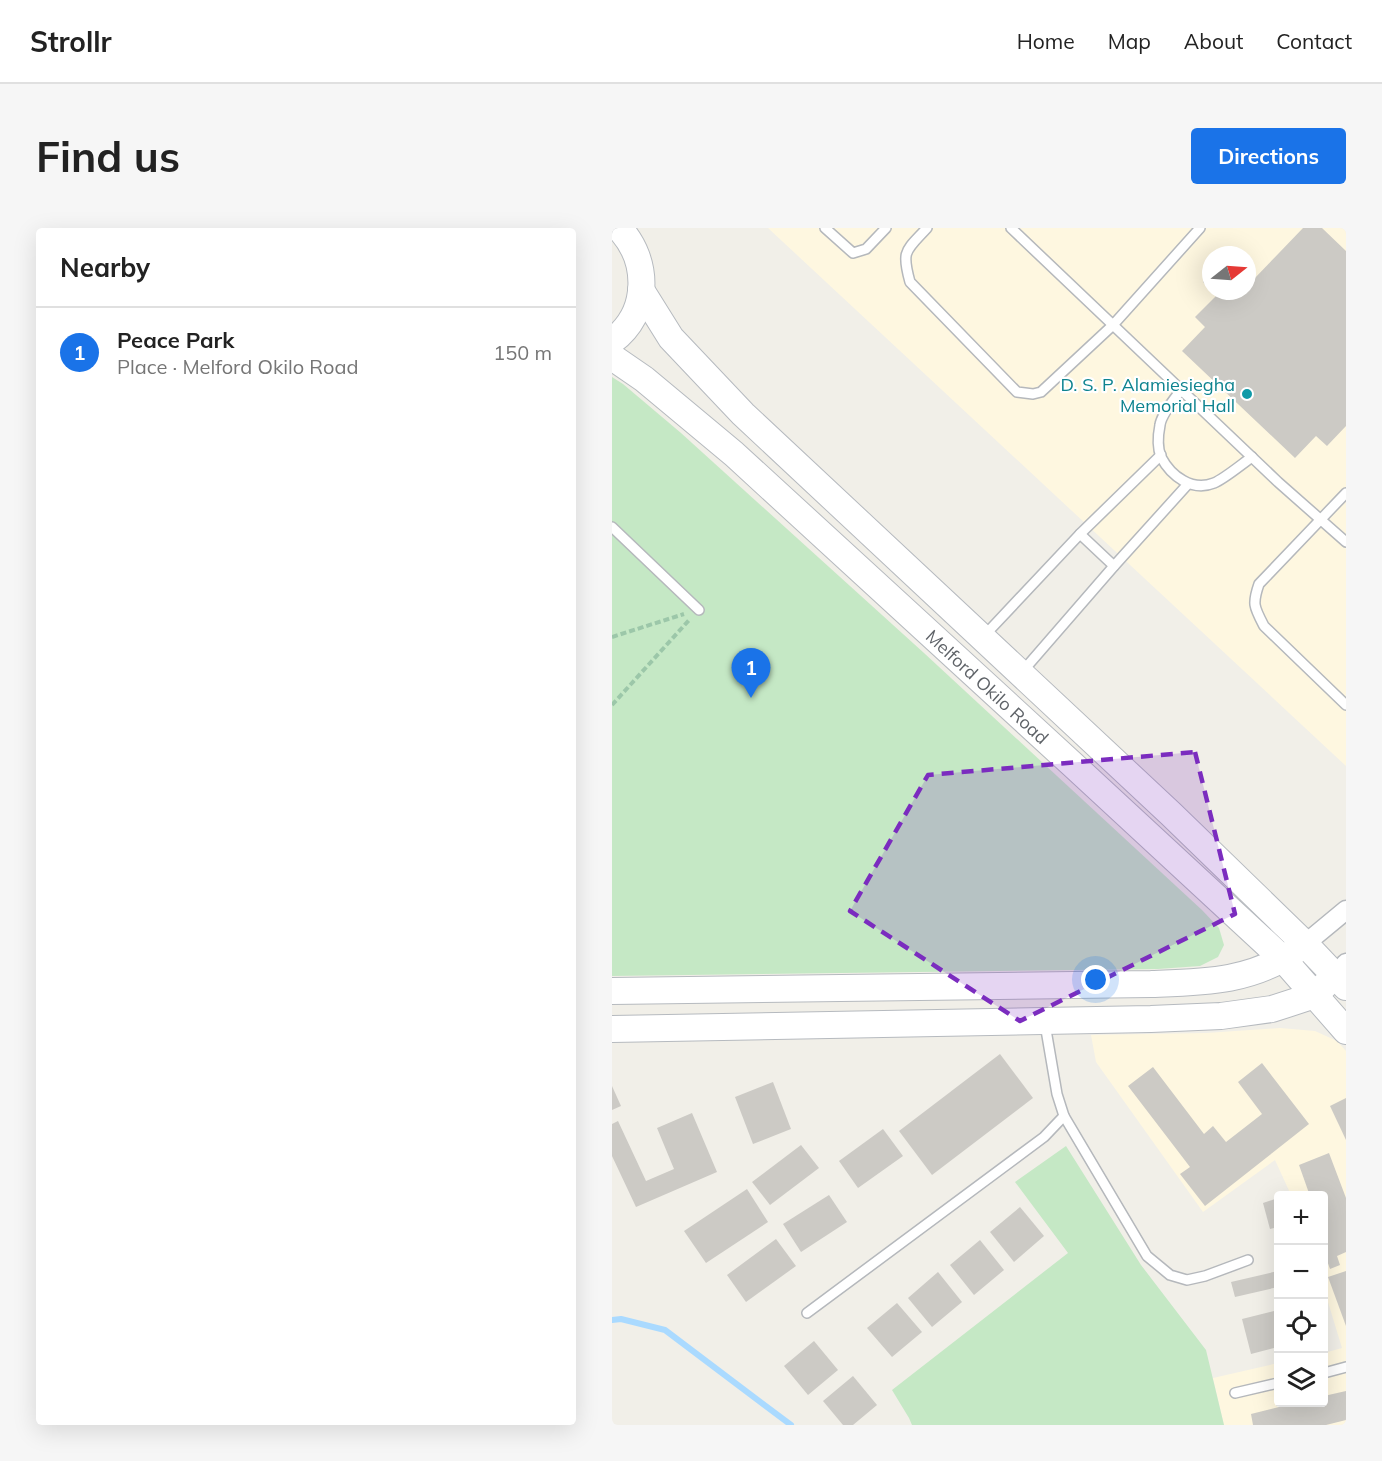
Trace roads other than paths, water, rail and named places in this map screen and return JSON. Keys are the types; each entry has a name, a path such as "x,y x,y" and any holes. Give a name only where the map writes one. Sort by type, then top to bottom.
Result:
{"main road":[{"path":"612,341 620,335 635,314 641,290 641,272 628,231"},
{"name":"Melford Okilo Road","path":"641,290 671,338 742,414 1172,814 1305,944 1342,975"},
{"name":"Melford Okilo Road","path":"612,357 644,379 734,454 1283,959 1346,1031"},
{"path":"612,992 1210,982 1245,975 1283,959 1305,944"},
{"path":"612,1029 1221,1016 1272,1009 1314,995 1342,975"}],"street":[{"path":"1305,944 1346,910"}],"lane":[{"path":"825,228 853,253 866,249 886,228"},
{"path":"927,228 906,251 905,265 910,282 1017,393 1033,394 1041,392 1113,325 1200,228"},
{"path":"1011,228 1252,458 1346,542"},
{"path":"1181,390 1160,422 1158,444 1161,455 1170,470 1188,484 1202,485 1214,483 1252,458"},
{"path":"983,638 1080,534 1161,455"},
{"path":"1021,674 1188,484"},
{"path":"1346,493 1259,584 1254,599 1257,613 1264,626 1346,705"},
{"path":"612,527 699,610"},
{"path":"1080,534 1114,566"},
{"path":"1045,1021 1057,1094 1064,1116 1147,1256 1170,1275 1187,1280 1205,1276 1248,1260"},
{"path":"807,1313 1044,1137 1064,1116"},
{"path":"1328,1372 1346,1367"},
{"path":"1235,1393 1274,1384"}],"waterway":[{"path":"612,1320 621,1319 665,1330 791,1425"}],"place":[{"name":"D. S. P. Alamiesiegha Memorial Hall","path":"1247,394"},
{"name":"Peace Park","path":"751,698"}]}
